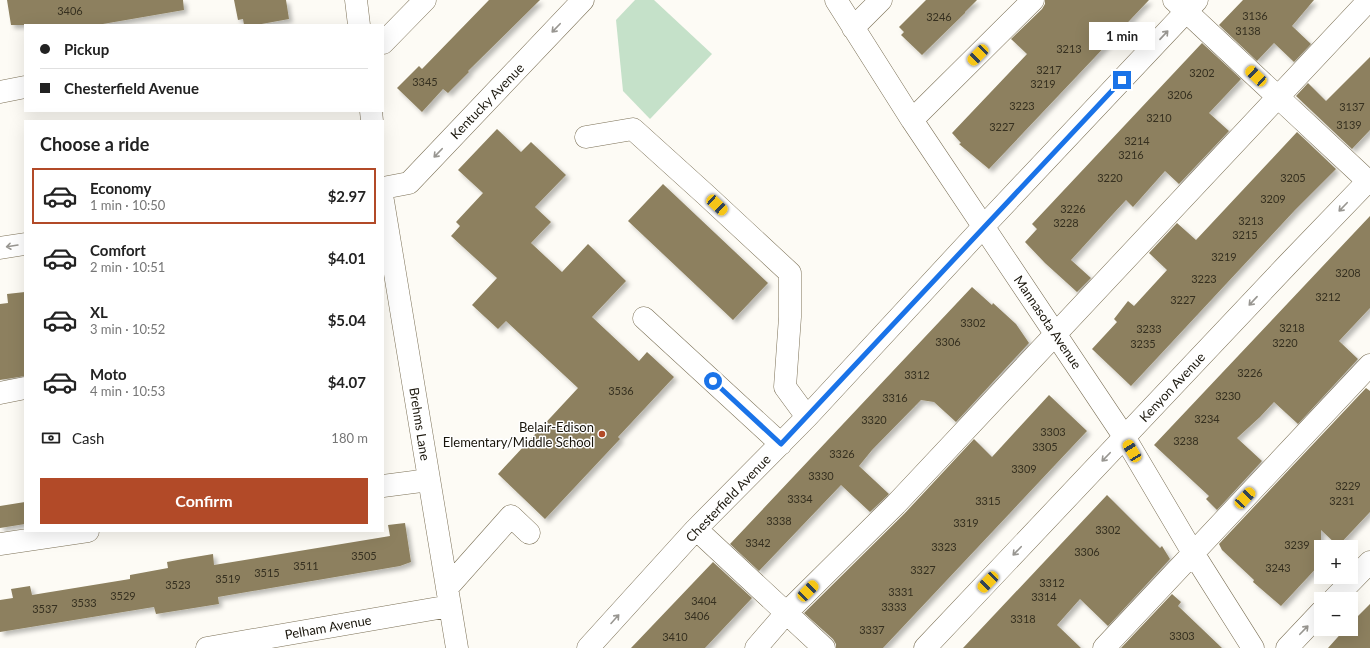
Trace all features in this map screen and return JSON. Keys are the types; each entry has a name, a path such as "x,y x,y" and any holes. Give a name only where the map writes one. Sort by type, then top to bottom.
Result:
{"street":[{"path":"356,0 359,24"},
{"path":"384,42 425,0"},
{"name":"Kentucky Avenue","path":"384,188 409,183 583,0"},
{"name":"Mannasota Avenue","path":"836,0 912,120 1125,438 1193,553 1253,648"},
{"path":"853,28 881,0"},
{"path":"912,120 1033,0"},
{"path":"756,648 786,612 896,504 1279,98 1369,0"},
{"path":"1186,4 1279,98 1369,181"},
{"name":"Chesterfield Avenue","path":"588,648 696,529 807,417 983,227 1186,4"},
{"path":"0,92 24,87"},
{"path":"586,137 633,129 790,273 790,316 785,387 807,417"},
{"name":"Kenyon Avenue","path":"925,648 1289,263 1369,181"},
{"name":"Brehms Lane","path":"384,207 457,648"},
{"path":"0,248 24,244"},
{"path":"644,318 781,444"},
{"path":"1104,648 1370,365"},
{"path":"0,393 24,388"},
{"path":"384,486 429,480"},
{"path":"448,597 511,516 529,533"},
{"path":"696,529 824,648"},
{"path":"0,544 81,532"},
{"path":"1341,592 1370,562"},
{"name":"Pelham Avenue","path":"207,648 448,597"},
{"path":"1286,648 1314,619"}],"green space":[{"path":"635,0 654,0 712,54 650,119 623,91 616,20"}],"building":[{"path":"7,0 183,0 184,10 103,24 11,25"},
{"path":"234,0 286,0 289,19 262,24 244,24 243,19 238,20"},
{"path":"489,0 540,0 468,71 469,72 448,93 443,89 422,112 397,88 419,66 422,69"},
{"path":"926,0 977,0 922,55 901,35 904,32 899,27"},
{"path":"1045,0 1149,0 989,169 959,144 961,143 952,133 1027,54 1011,39 1042,9 1045,4"},
{"path":"1243,0 1314,0 1292,26 1311,44 1294,62 1274,43 1257,61 1219,25"},
{"path":"1202,43 1241,79 1209,113 1229,131 1179,184 1165,171 1133,207 1126,200 1071,260 1091,278 1077,292 1045,263 1025,242 1037,229 1032,224"},
{"path":"1370,57 1370,130 1352,149 1296,96 1308,83 1326,101"},
{"path":"497,129 521,152 531,142 566,175 535,207 551,222 531,243 562,272 588,244 626,281 592,317 639,361 647,352 674,377 618,437 620,439 545,519 498,474 578,388 506,321 498,329 472,305 497,278 451,236 460,226 456,222 483,193 458,170"},
{"path":"1297,132 1336,169 1295,210 1131,386 1092,349 1117,322 1114,319 1128,301 1134,306 1167,270 1149,253 1177,223 1196,240"},
{"path":"663,184 768,283 733,320 628,221"},
{"path":"1370,216 1370,308 1339,341 1358,359 1298,424 1274,402 1237,438 1262,461 1217,510 1206,499 1209,496 1154,445"},
{"path":"972,287 992,305 993,303 1016,324 1029,343 956,422 934,402 921,400 872,450 859,466 889,494 870,512 841,485 759,571 730,544"},
{"path":"24,292 24,376 0,380 0,304 8,303 7,294"},
{"path":"1366,388 1370,391 1370,512 1344,540 1332,540 1321,530 1321,540 1314,540 1314,571 1281,606 1253,582 1254,580 1222,550 1219,544"},
{"path":"1049,395 1087,431 883,648 836,648 836,644 833,639 804,613 905,513 974,439 992,457"},
{"path":"1107,495 1160,548 1162,546 1170,559 1108,626 1080,599 1057,625 1081,648 963,648"},
{"path":"24,502 24,524 0,528 0,506"},
{"path":"405,523 411,562 400,566 218,597 219,604 156,614 154,607 0,632 0,600 13,598 11,589 30,586 32,595 130,579 130,575 168,568 167,562 213,554 214,565 390,536 388,525"},
{"path":"713,562 752,598 705,648 631,648"},
{"path":"1172,594 1181,602 1178,606 1222,648 1121,648"},
{"path":"1370,604 1370,648 1328,648 1339,636 1358,636 1358,616"}],"place":[{"name":"Belair-Edison Elementary/Middle School","path":"602,434"}],"route":[{"path":"713,381 781,444 1122,80"}]}
